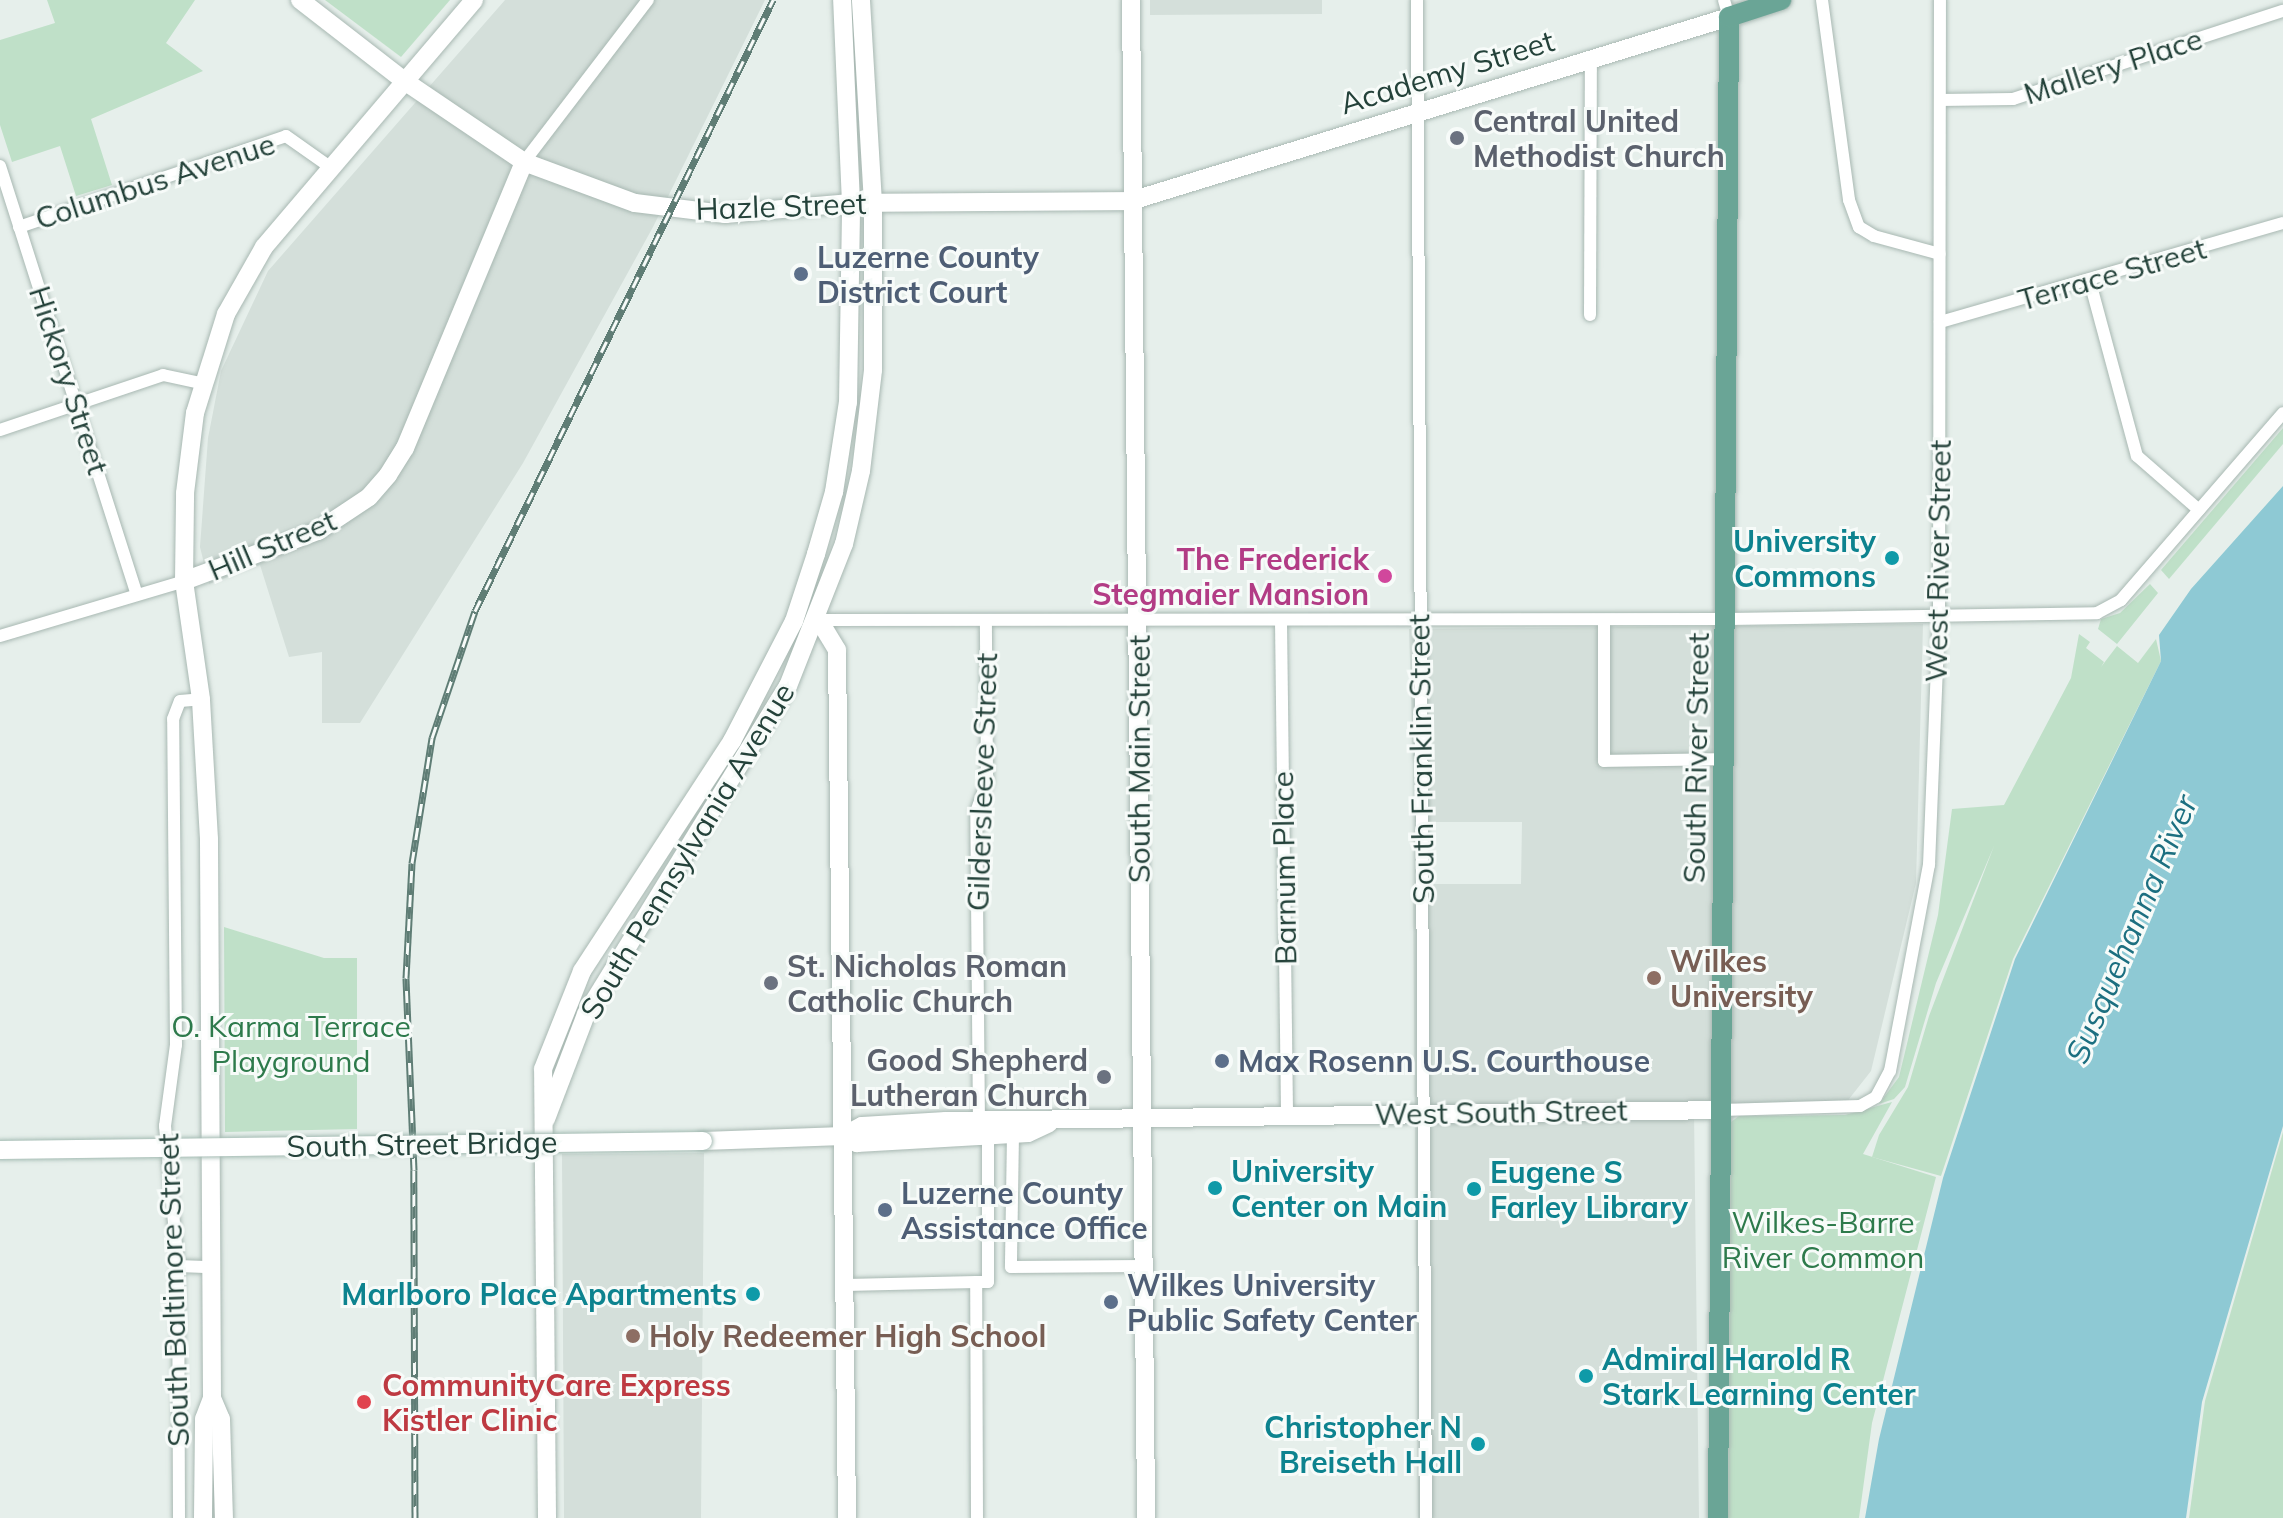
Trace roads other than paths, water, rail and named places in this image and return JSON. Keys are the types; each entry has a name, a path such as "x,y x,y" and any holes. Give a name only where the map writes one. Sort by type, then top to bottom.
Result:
{"main road":[{"name":"Hazle Street","path":"301,0 403,80 524,162 600,194 672,209 725,214 851,203 1131,201"},
{"path":"203,1518 204,1419 212,1398 209,839 201,699 184,581 185,493 202,383 244,280 330,167 474,0"},
{"name":"South Pennsylvania Avenue","path":"547,1518 543,1069 565,1004 732,741 794,621 834,492 848,402 851,203 842,0"},
{"name":"South Pennsylvania Avenue","path":"545,1122 586,1014 763,733 819,620 861,471 873,370 873,203 861,0"},
{"name":"South Main Street","path":"1131,0 1146,1518"},
{"name":"Academy Street","path":"1131,201 1591,60 1727,8 1781,0"},
{"name":"South River Street","path":"1718,1518 1728,619 1727,8"},
{"name":"Hill Street","path":"184,581 318,531 369,497 388,475 405,448 524,162"},
{"path":"819,620 837,650 847,1518"},
{"name":"West South Street","path":"1051,1122 1142,1117 1721,1110"},
{"path":"983,1128 1051,1122"},
{"path":"983,1128 1013,1134 1051,1122"},
{"name":"South Street Bridge","path":"0,1150 703,1141 843,1136 857,1143 983,1128"},
{"path":"212,1398 221,1419 224,1518"}],"street":[{"path":"524,162 648,0"},
{"name":"South Franklin Street","path":"1417,0 1418,620 1426,1518"},
{"path":"1822,0 1849,200 1859,227 1874,236 1940,254"},
{"name":"West River Street","path":"1860,1106 1876,1097 1890,1071 1929,865 1939,615 1940,0"},
{"name":"Mallery Place","path":"1940,100 2013,99 2283,11"},
{"path":"1590,315 1591,60"},
{"name":"Columbus Avenue","path":"19,227 286,136 330,167"},
{"name":"Hickory Street","path":"0,166 137,595"},
{"name":"Terrace Street","path":"1940,322 2090,282 2283,223"},
{"path":"2090,282 2137,456 2199,510"},
{"path":"0,430 163,375 202,383"},
{"path":"794,621 1604,620 2097,613 2121,600 2283,413"},
{"name":"Hill Street","path":"0,636 184,581"},
{"name":"Gildersleeve Street","path":"976,1282 988,1282 976,812 987,782 986,620"},
{"path":"1604,620 1604,761 1726,759"},
{"name":"Barnum Place","path":"1281,621 1287,1115"},
{"name":"South Baltimore Street","path":"179,1518 178,1266 165,1126 176,1045 173,719 180,701 201,699"},
{"name":"West South Street","path":"1721,1110 1860,1106"},
{"path":"1013,1134 1011,1267 1143,1266"},
{"path":"178,1266 212,1267"},
{"path":"846,1285 976,1282 977,1518"}],"water":[{"name":"Susquehanna River","path":"2283,486 2283,1126 2202,1402 2186,1518 1865,1518 1879,1439 1943,1178 2015,959 2161,661 2159,635 2191,589"}],"railway":[{"path":"415,1518 414,1170 406,978 412,863 432,738 475,611 773,0"}],"place":[{"name":"Central United Methodist Church","path":"1457,138"},
{"name":"Luzerne County District Court","path":"801,274"},
{"name":"University Commons","path":"1892,558"},
{"name":"The Frederick Stegmaier Mansion","path":"1385,576"},
{"name":"Wilkes University","path":"1654,978"},
{"name":"St. Nicholas Roman Catholic Church","path":"771,983"},
{"name":"Max Rosenn U.S. Courthouse","path":"1222,1061"},
{"name":"Good Shepherd Lutheran Church","path":"1104,1077"},
{"name":"University Center on Main","path":"1215,1188"},
{"name":"Eugene S Farley Library","path":"1474,1189"},
{"name":"Luzerne County Assistance Office","path":"885,1210"},
{"name":"Marlboro Place Apartments","path":"753,1294"},
{"name":"Wilkes University Public Safety Center","path":"1111,1302"},
{"name":"Holy Redeemer High School","path":"633,1336"},
{"name":"Admiral Harold R Stark Learning Center","path":"1586,1376"},
{"name":"CommunityCare Express Kistler Clinic","path":"364,1402"},
{"name":"Christopher N Breiseth Hall","path":"1478,1444"}],"park label":[{"name":"O. Karma Terrace Playground","path":"291,1043"},
{"name":"Wilkes-Barre River Common","path":"1823,1239"}]}
